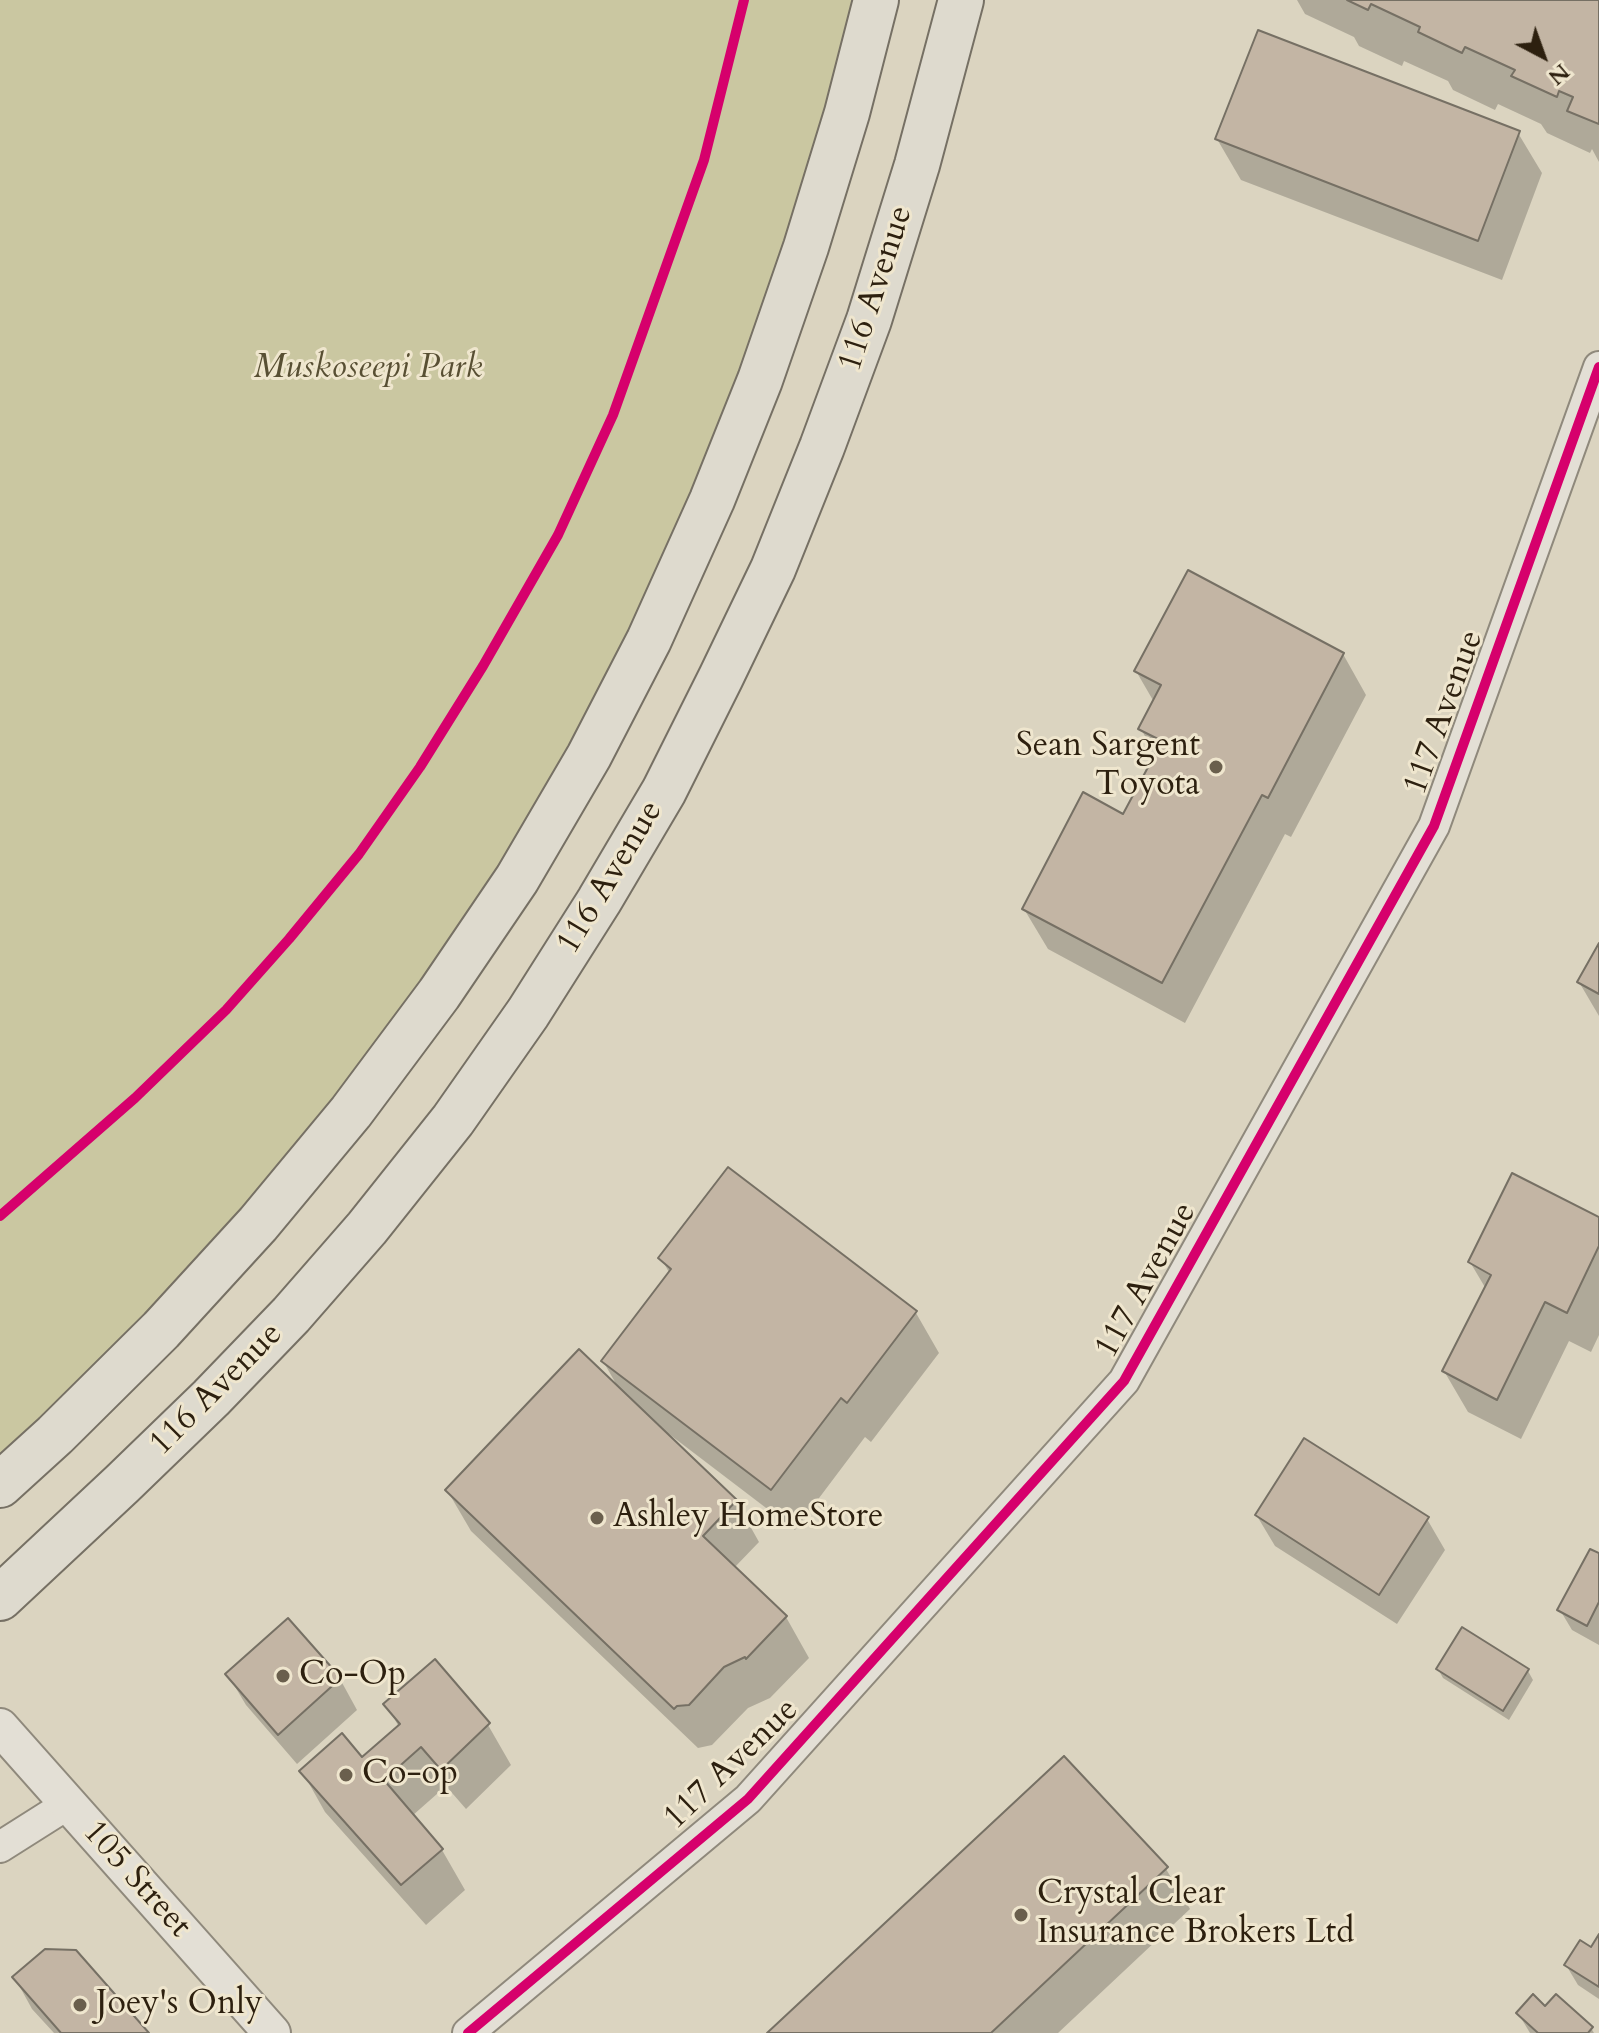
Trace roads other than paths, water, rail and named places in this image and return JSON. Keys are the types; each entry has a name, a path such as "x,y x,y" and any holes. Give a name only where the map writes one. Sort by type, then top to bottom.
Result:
{"main road":[{"path":"0,1485 161,1330 258,1224 351,1112 439,994 517,879 589,756 649,640 712,500 760,380 806,247 847,113 876,0"},
{"name":"116 Avenue","path":"0,1598 211,1398 291,1315 367,1228 470,1096 528,1013 599,901 664,791 773,569 869,320 961,0"}],"street":[{"name":"117 Avenue","path":"468,2033 748,1799 1124,1381 1434,826 1599,367"},
{"name":"105 Street","path":"0,1727 272,2033"},
{"path":"0,1847 68,1804"}],"place":[{"name":"Sean Sargent Toyota","path":"1216,767"},
{"name":"Ashley HomeStore","path":"597,1518"},
{"name":"Co-Op","path":"283,1676"},
{"name":"Co-op","path":"346,1775"},
{"name":"Crystal Clear Insurance Brokers Ltd","path":"1021,1915"},
{"name":"Joey's Only","path":"80,2005"}],"park label":[{"name":"Muskoseepi Park","path":"368,369"}]}
